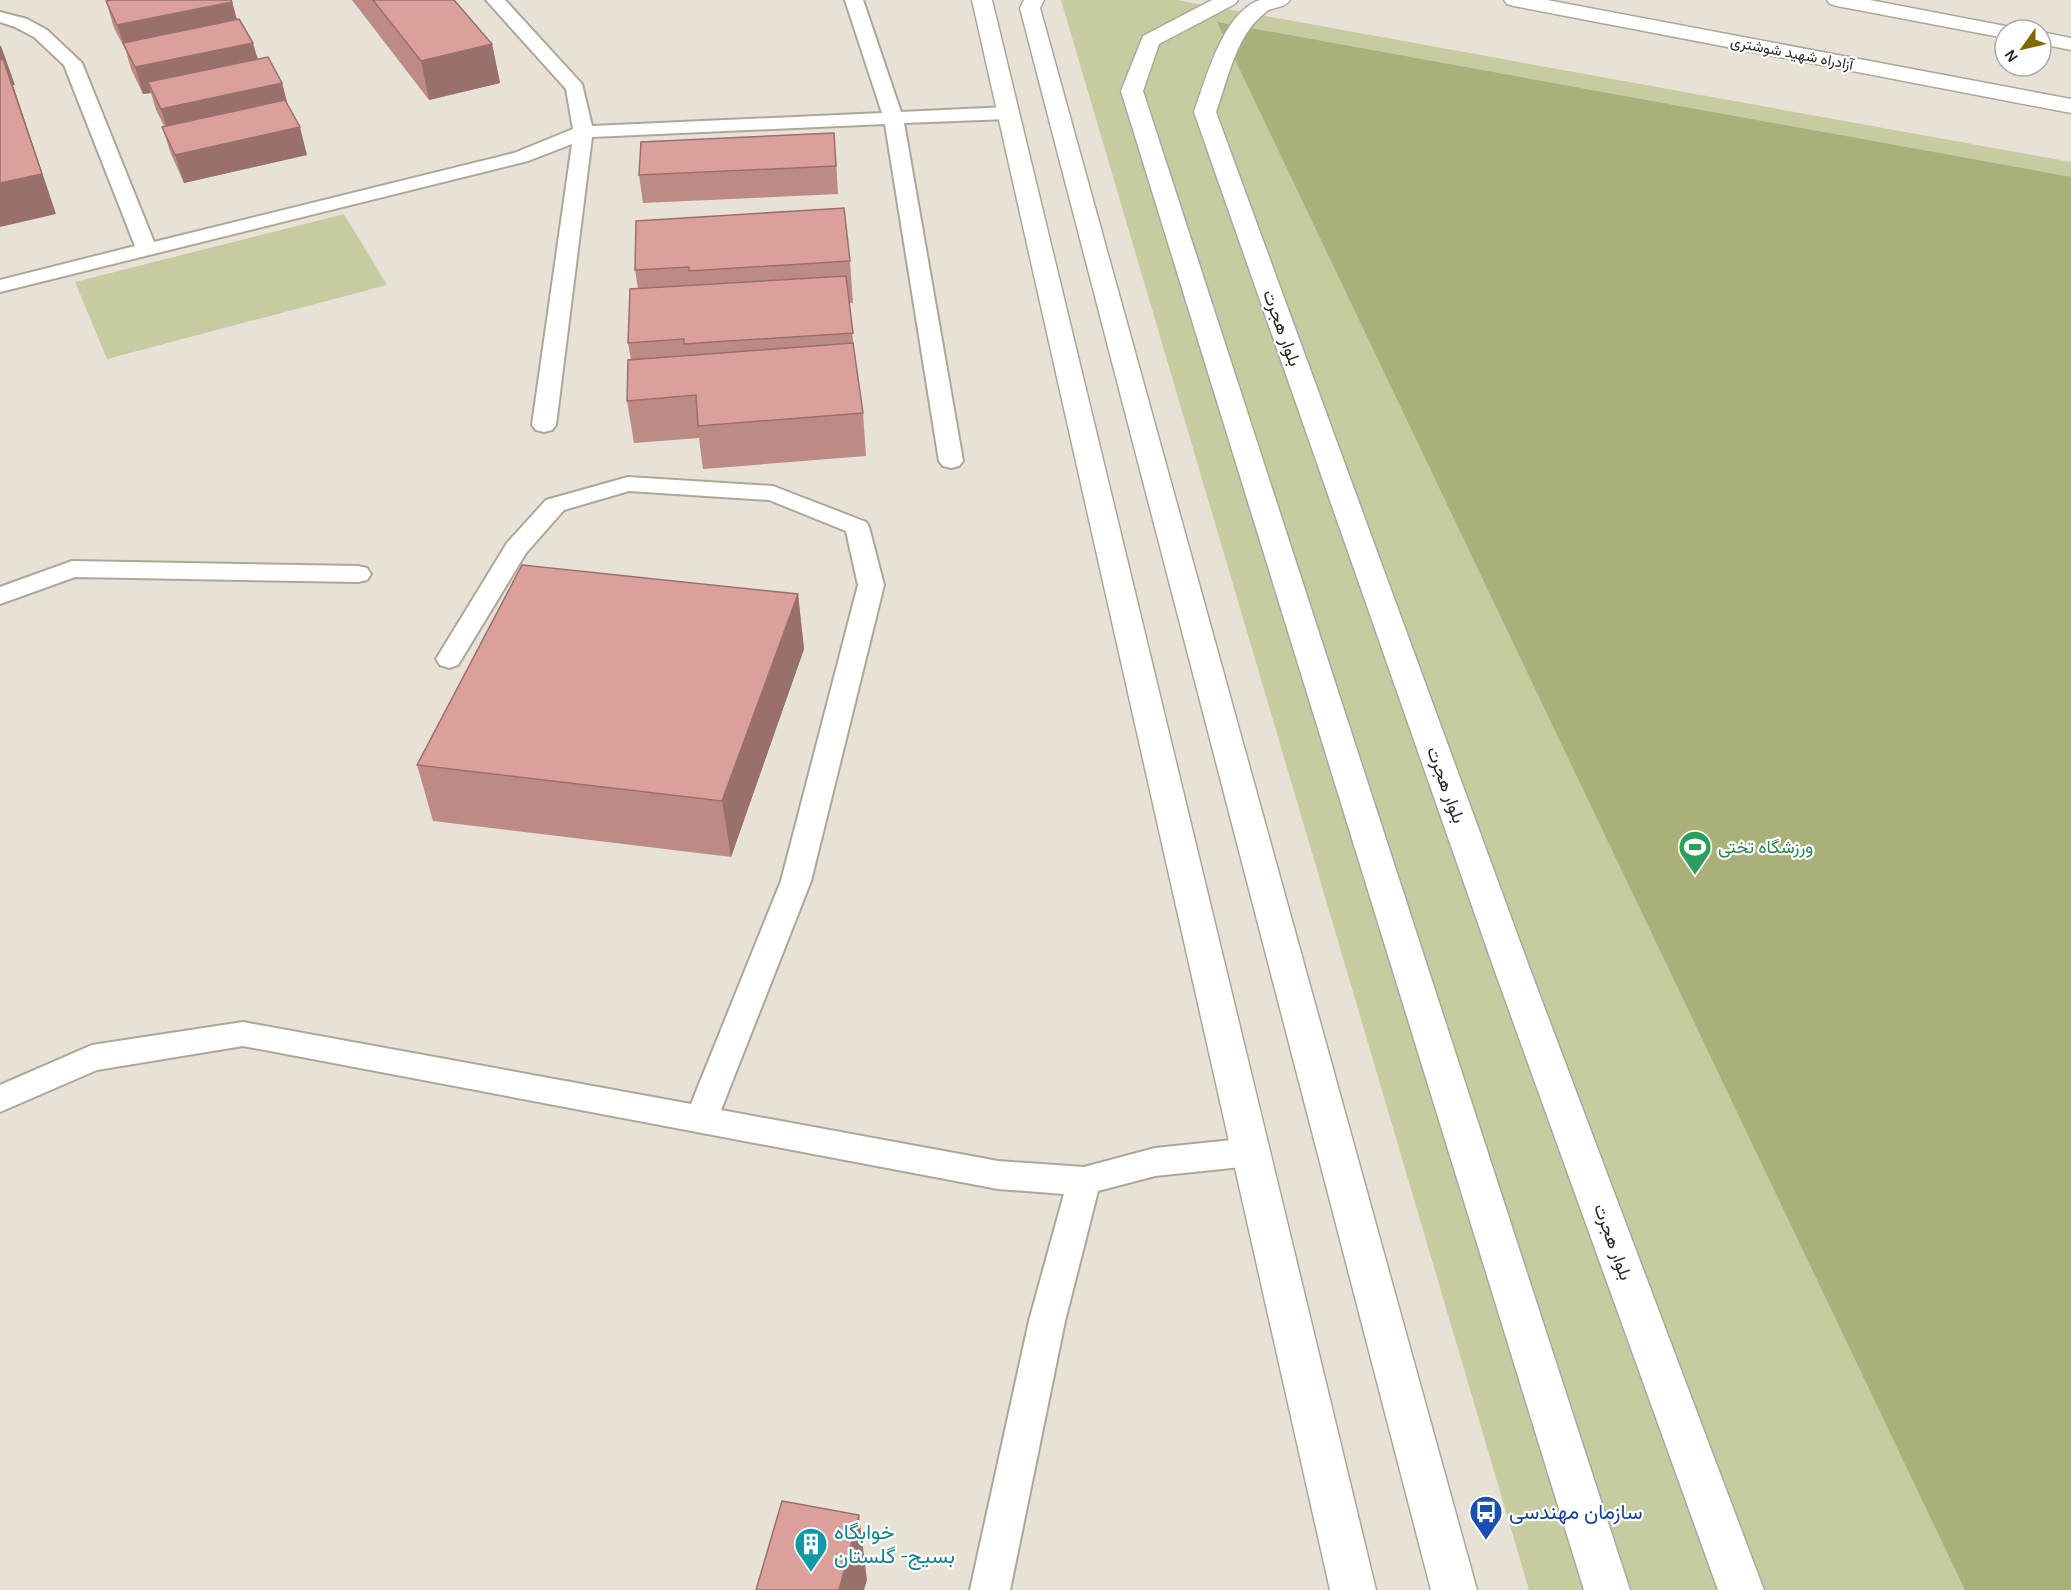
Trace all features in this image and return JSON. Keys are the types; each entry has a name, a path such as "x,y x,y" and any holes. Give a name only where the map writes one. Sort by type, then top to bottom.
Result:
{"main road":[{"path":"982,0 1353,1590"},
{"path":"1228,0 1150,40 1132,91 1607,1590"},
{"name":"بلوار هجرت","path":"1280,0 1259,7 1232,37 1205,112 1512,969 1741,1590"},
{"name":"آزادراه شهید شوشتری","path":"1514,0 2071,106"},
{"path":"1837,0 1993,30"},
{"path":"1032,4 1454,1590"},
{"path":"2053,40 2071,44"}],"lane":[{"path":"495,0 575,88 583,132 544,425"},
{"path":"854,0 894,119 951,461"},
{"path":"0,17 34,29 61,50 73,63 147,250"},
{"path":"0,286 521,157 583,132 1008,113"},
{"path":"449,659 516,549 555,506 628,484 773,493 857,528 871,585 796,881 700,1119"},
{"path":"0,596 72,568 358,574"},
{"path":"0,1099 92,1058 243,1034 998,1174 1084,1180 1155,1162 1251,1152"},
{"path":"990,1590 1047,1321 1084,1180"}],"green space":[{"name":"ورزشگاه تختی","path":"1061,0 1177,0 2071,162 2071,1590 1529,1590"},
{"path":"1217,22 2071,177 2071,1590 1965,1590"},
{"path":"344,214 387,285 107,359 75,282"}],"building":[{"path":"231,0 232,2 117,25 106,1"},
{"path":"373,0 454,0 492,44 421,61"},
{"path":"239,19 253,43 135,67 123,43"},
{"path":"268,57 282,83 161,109 148,82"},
{"path":"3,59 42,174 0,183 0,60"},
{"path":"285,100 300,127 175,155 162,127"},
{"path":"834,133 836,166 639,175 641,142"},
{"path":"844,208 850,261 689,271 689,267 635,270 636,221"},
{"path":"846,276 853,333 684,344 684,339 628,343 630,289"},
{"path":"853,343 863,413 698,426 696,395 627,401 628,360"},
{"path":"522,565 798,594 722,801 417,765"},
{"path":"782,1501 859,1515 839,1590 756,1590"}],"place":[{"name":"ورزشگاه تختی","path":"1695,876"},
{"name":"سازمان مهندسی","path":"1486,1541"},
{"name":"خوابگاه بسیج- گلستان","path":"811,1573"}]}
